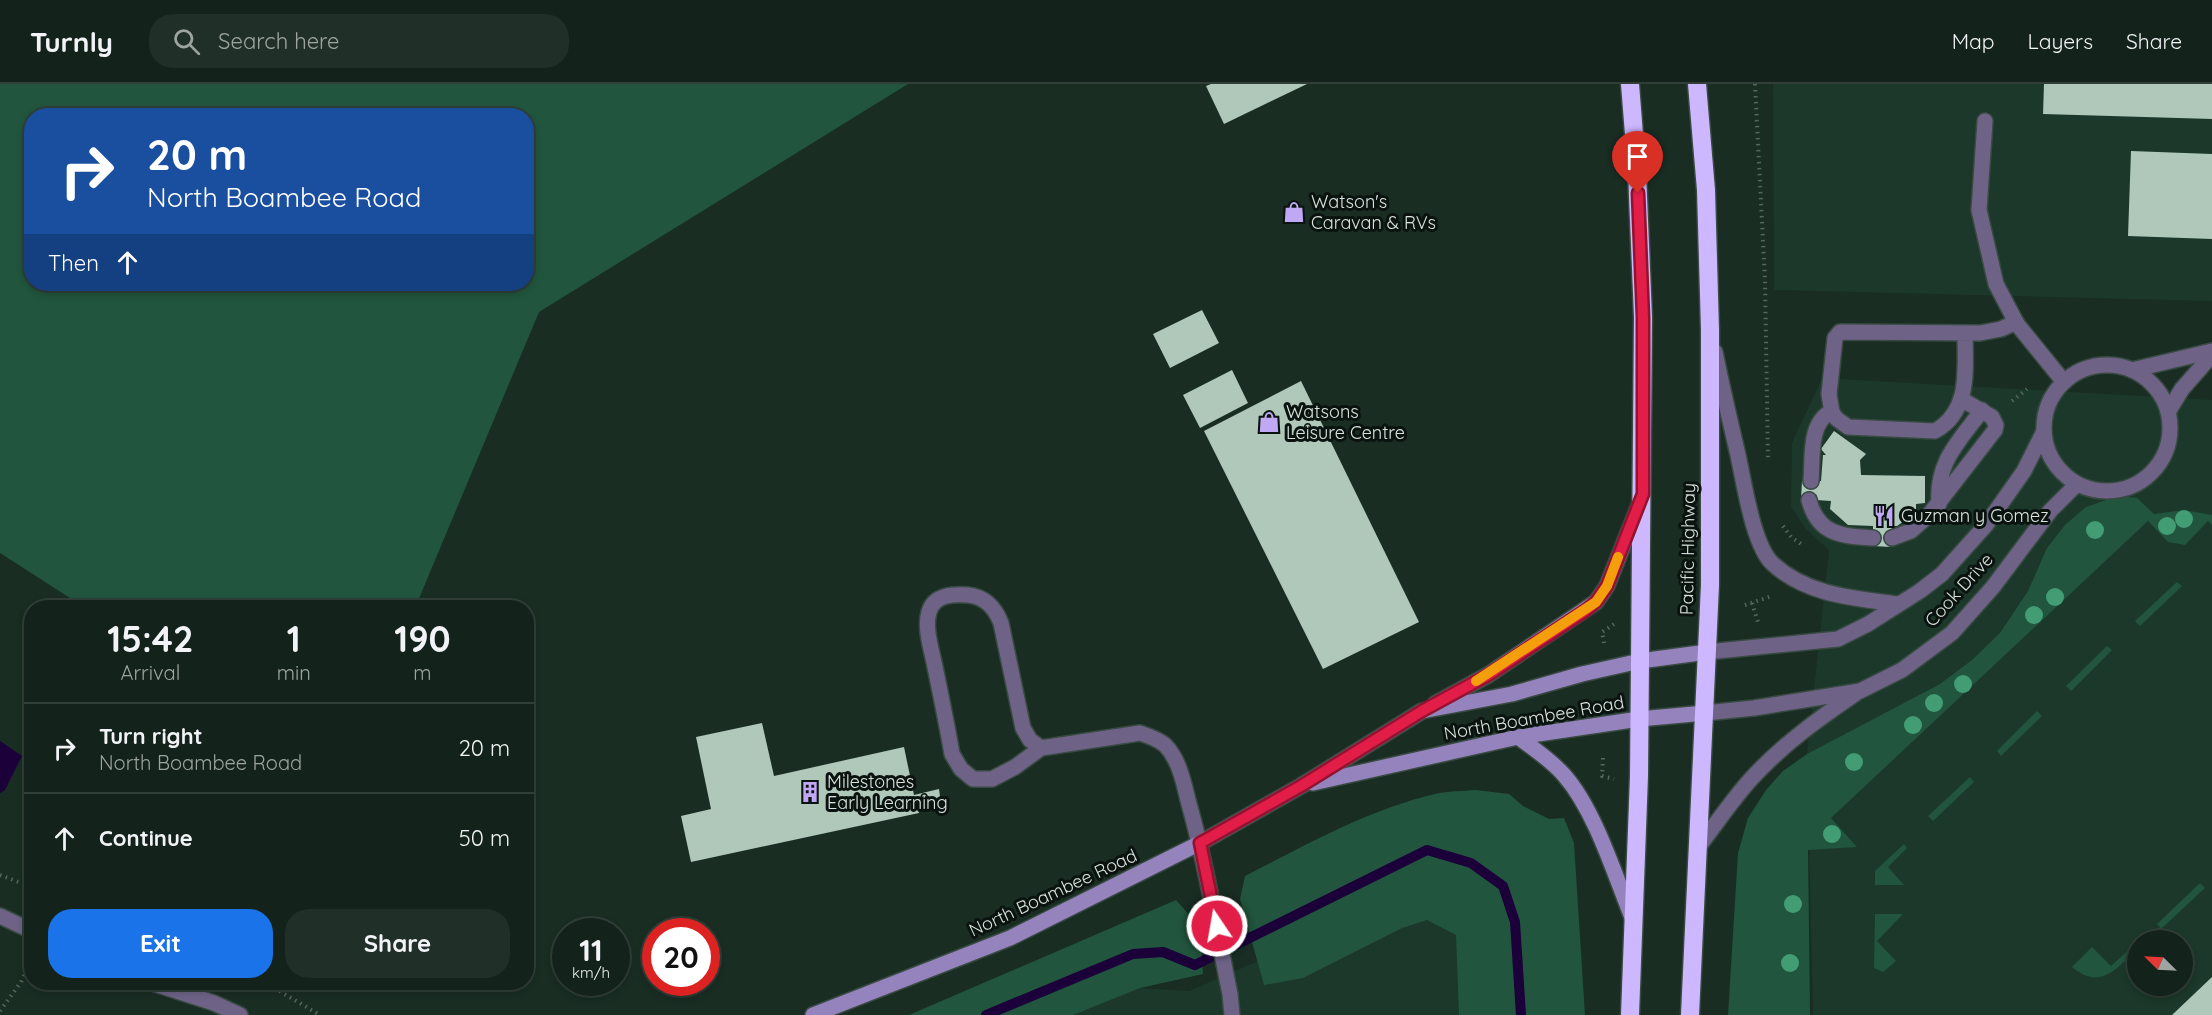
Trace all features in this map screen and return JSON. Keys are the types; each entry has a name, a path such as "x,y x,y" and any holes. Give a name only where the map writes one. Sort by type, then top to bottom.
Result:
{"highway":[{"path":"1630,84 1637,172 1643,317 1639,720 1635,926 1630,1015"},
{"name":"Pacific Highway","path":"1690,1015 1710,585 1710,330 1706,190 1697,84"}],"street":[{"path":"1985,121 1979,210 1996,284 2016,322 2064,382"},
{"path":"1965,333 1965,380 1961,399 1952,419 1935,431 1848,427 1837,419 1832,411 1829,394 1835,338 1840,332 1980,333 2001,329 2016,322"},
{"path":"1710,330 1754,525 1770,562 1785,574 1827,593 1897,604"},
{"path":"2132,370 2212,353"},
{"path":"2168,412 2182,389 2212,353"},
{"path":"2114,365 2132,370 2148,380 2160,395 2168,412 2170,431 2167,449 2158,465 2145,478 2130,487 2112,491 2094,490 2077,484 2064,475 2054,463 2047,448 2044,431 2049,404 2064,382 2079,372 2097,366 2114,365"},
{"path":"1892,538 1911,531 1938,504 1995,430 1996,420 1961,399"},
{"path":"1938,504 1939,479 1943,466 1982,410"},
{"path":"1811,481 1815,432 1822,418 1832,411"},
{"name":"Cook Drive","path":"1707,652 1838,639 1868,624 1920,591 1942,574 1986,525 2024,471 2044,431"},
{"name":"Cook Drive","path":"1705,713 1754,708 1860,691 1902,670 1952,633 1993,587 2050,511 2077,484"},
{"path":"1422,711 1488,675 1596,602 1607,586 1643,494"},
{"path":"1809,500 1812,512 1831,531 1842,536 1873,538"},
{"path":"1041,748 1030,740 1023,728 1001,623 996,610 985,601 973,596 950,594 936,601 929,611 929,634 952,754 961,769 973,779 992,779 1015,767 1041,748 1140,733 1165,745 1182,778 1200,843 1232,1015"},
{"name":"North Boambee Road","path":"813,1015 1010,938 1200,843 1301,786 1422,711 1512,694 1582,674 1707,652"},
{"path":"1699,846 1749,781 1770,760 1816,720 1860,691"},
{"name":"North Boambee Road","path":"1301,786 1518,737 1705,713"},
{"path":"1518,737 1549,760 1578,792 1591,817 1635,926"},
{"path":"0,916 24,927"},
{"path":"174,990 214,1003 240,1015"}],"path":[{"path":"1755,84 1765,280 1768,464"},
{"path":"1780,521 1791,537 1801,544"},
{"path":"1744,605 1774,595"},
{"path":"1752,603 1760,628"},
{"path":"1605,647 1602,632 1620,621"},
{"path":"1603,758 1602,776 1616,779"},
{"path":"0,875 24,884"},
{"path":"0,1011 24,975"},
{"path":"278,990 320,1015"}],"shaded area":[{"path":"0,84 908,84 539,312 418,600 73,600 0,553"},
{"path":"1773,84 2212,84 2212,301 1774,290"},
{"path":"1822,378 2212,400 2212,1015 1813,1015 1807,754 1829,550 1806,529 1791,507 1792,443"},
{"path":"2118,496 2137,498 2154,514 2184,510 2212,515 2212,525 2208,521 2185,545 2168,542 2148,521 1831,818 1857,847 1808,850 1810,1015 1728,1015 1738,853 1748,818 1766,790 1783,771 1807,754 1940,684 1972,660 2000,633 2028,591 2047,548 2065,525 2086,507"},
{"path":"2177,582 2182,586 2140,626 2135,621"},
{"path":"2107,646 2112,650 2071,691 2066,686"},
{"path":"2037,711 2042,716 2001,756 1997,751"},
{"path":"0,741 22,756 5,790 0,793"},
{"path":"1970,777 1974,782 1933,821 1928,816"},
{"path":"1476,790 1509,794 1523,806 1549,819 1564,818 1574,843 1585,1015 1459,1015 1456,935 1427,920 1402,928 1303,978 1264,985 1240,899 1245,876 1337,829 1385,809 1435,794"},
{"path":"1904,844 1907,848 1888,867 1904,885 1875,885 1875,871"},
{"path":"2200,883 2205,888 2161,929 2157,924"},
{"path":"1464,894 1483,1015 1054,1015 1140,988 1189,991 1286,949"},
{"path":"1176,900 1200,927 1203,974 1140,988 1073,1015 909,1015"},
{"path":"1875,914 1903,914 1877,941 1896,961 1883,972 1874,968"},
{"path":"2092,947 2111,966 2127,952 2127,959 2121,965 2099,977 2082,974 2072,967"}],"building":[{"path":"1211,84 1307,84 1224,124 1206,86"},
{"path":"2044,84 2212,84 2212,119 2043,114"},
{"path":"2131,151 2212,154 2212,239 2128,236"},
{"path":"1202,310 1219,343 1170,368 1153,334"},
{"path":"1232,370 1248,403 1200,428 1183,395"},
{"path":"1301,381 1419,622 1323,669 1204,431"},
{"path":"1834,431 1866,454 1860,460 1861,475 1925,476 1925,503 1916,504 1916,513 1897,526 1892,526 1891,547 1873,546 1873,526 1848,525 1830,509 1831,501 1801,499 1802,481 1821,481 1823,455 1826,455 1821,449"},
{"name":"Milestones Early Learning","path":"762,723 774,776 904,747 914,795 939,789 941,804 918,809 919,813 691,862 681,816 711,809 696,737"},
{"path":"2212,977 2212,1015 2172,1015 2193,996"}],"waterway":[{"path":"986,1015 1133,954 1163,952 1195,965 1427,850 1471,863 1503,886 1515,922 1521,1015"}],"slow traffic":[{"path":"1476,681 1596,602 1607,586 1618,557"}],"place":[{"name":"Watson's Caravan & RVs","path":"1294,212"},
{"name":"Watsons Leisure Centre","path":"1269,422"},
{"name":"Guzman y Gomez","path":"1884,516"},
{"name":"Milestones Early Learning","path":"810,792"}],"route":[{"path":"1217,926 1200,843 1301,786 1422,711 1488,675 1586,610 1596,602 1607,586 1643,494 1643,317 1638,193"}]}
